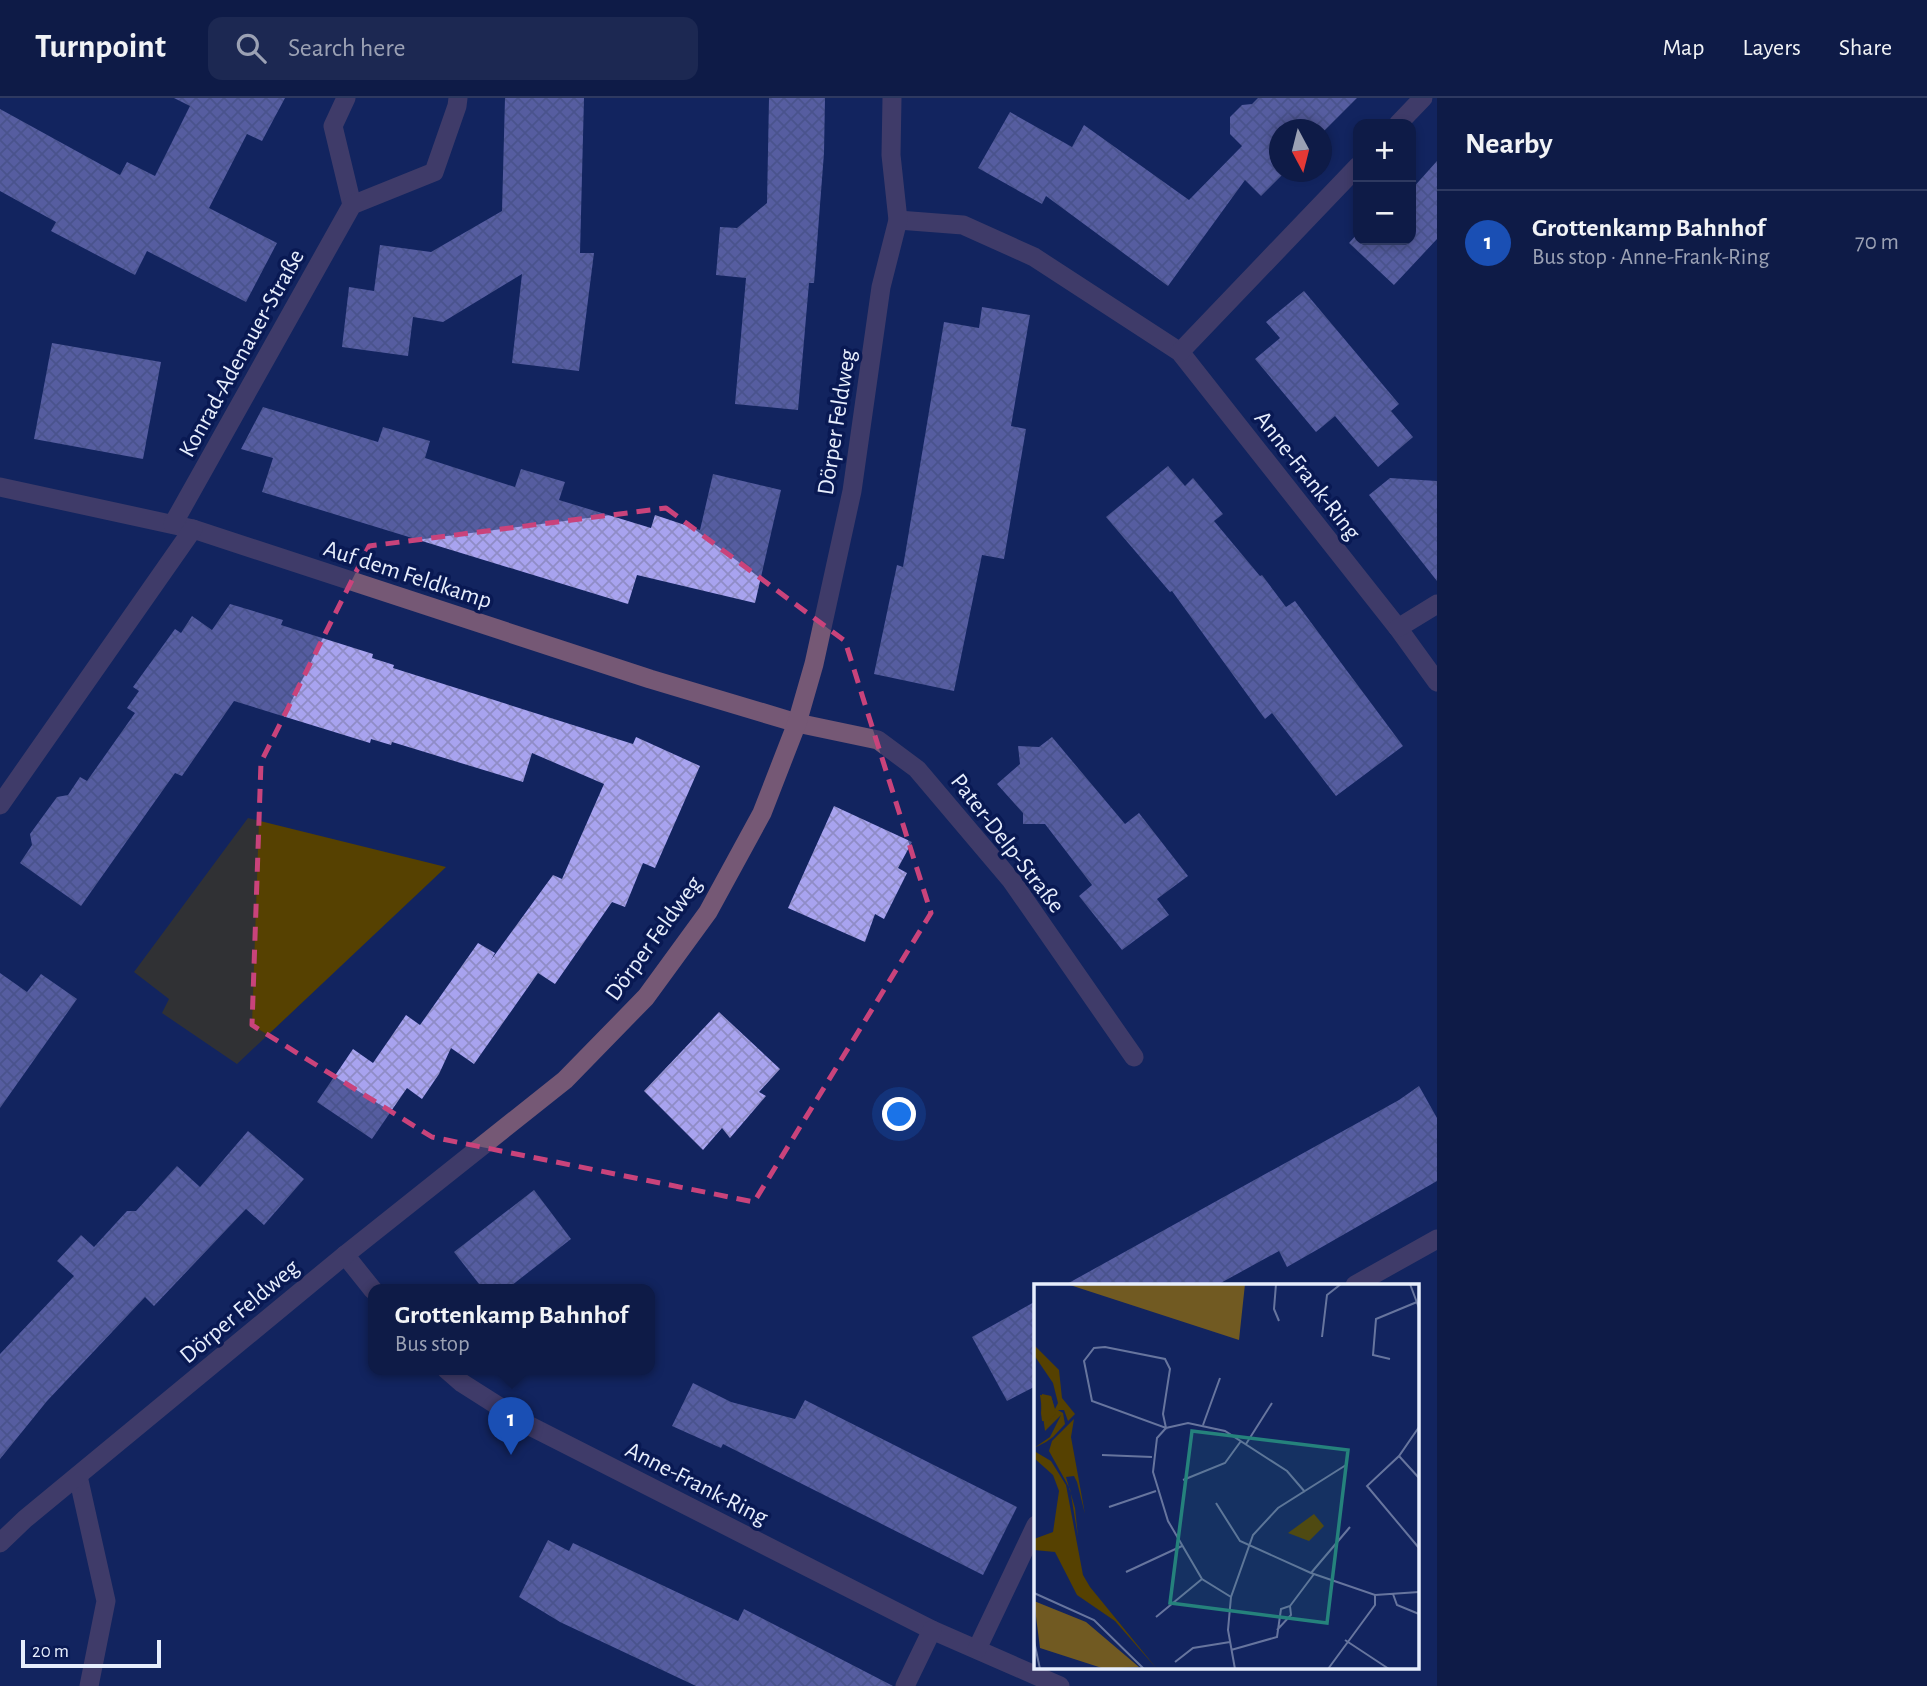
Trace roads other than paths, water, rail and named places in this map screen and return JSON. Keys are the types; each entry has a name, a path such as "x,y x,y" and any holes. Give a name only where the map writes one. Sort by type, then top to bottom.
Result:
{"street":[{"path":"346,98 333,126 352,205 434,172 458,98"},
{"name":"Dörper Feldweg","path":"0,1543 25,1519 345,1255 565,1080 646,997 714,901 762,813 797,723 814,664 852,491 881,287 898,220 891,155 892,98"},
{"path":"1403,119 1423,98"},
{"path":"1180,352 1353,171"},
{"name":"Konrad-Adenauer-Straße","path":"173,524 352,205"},
{"name":"Anne-Frank-Ring","path":"898,220 963,225 1034,257 1180,352 1398,628 1437,682"},
{"name":"Auf dem Feldkamp","path":"0,487 173,524 650,679 797,723"},
{"path":"0,805 193,530"},
{"path":"1398,628 1437,604"},
{"name":"Pater-Delp-Straße","path":"797,723 878,740 917,769 1011,880 1134,1057"},
{"path":"1357,1284 1437,1239"},
{"path":"345,1255 368,1284"},
{"name":"Anne-Frank-Ring","path":"453,1375 528,1425 932,1630 1060,1686"},
{"path":"78,1476 106,1601 89,1686"},
{"path":"977,1649 1034,1529"},
{"path":"905,1686 932,1630"}],"place":[{"name":"Grottenkamp Bahnhof","path":"511,1455"}]}
